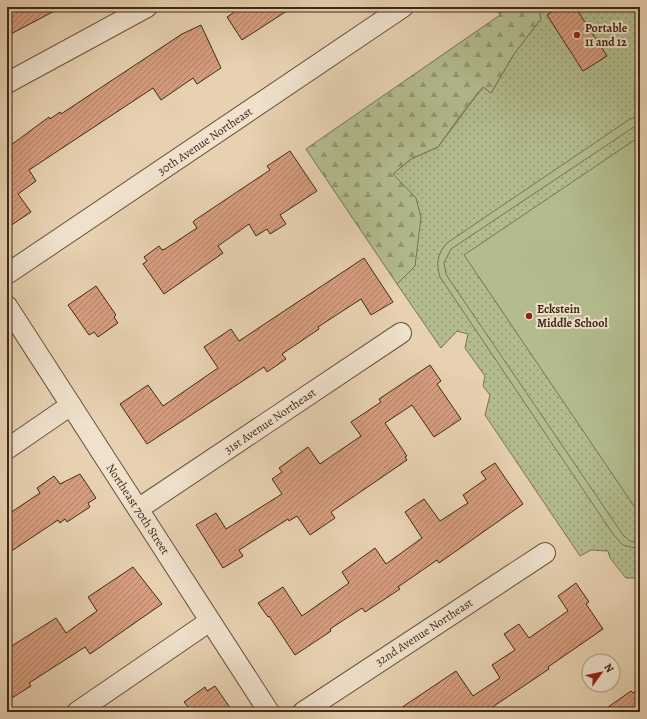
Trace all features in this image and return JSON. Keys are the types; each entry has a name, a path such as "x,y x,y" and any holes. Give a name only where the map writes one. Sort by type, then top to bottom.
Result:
{"street":[{"path":"7,83 146,7"},
{"name":"30th Avenue Northeast","path":"7,274 403,7"},
{"name":"Northeast 70th Street","path":"7,306 270,712"},
{"name":"31st Avenue Northeast","path":"138,509 401,333"},
{"path":"7,449 71,405"},
{"name":"32nd Avenue Northeast","path":"303,712 545,553"},
{"path":"77,712 210,621"}],"green space":[{"path":"495,7 538,7 541,19 514,54 491,93 483,87 438,147 411,159 393,174 416,198 421,217 415,266 397,284 306,149 500,15"},
{"name":"Eckstein Middle School","path":"538,7 640,7 640,578 626,578 610,558 608,551 591,550 580,556 485,415 490,395 483,386 485,376 465,348 468,334 457,331 441,348 397,284 415,266 393,174 411,159 438,147 483,87 491,93 514,54 541,19"},
{"path":"640,116 640,123 451,249 444,263 446,274 449,279 623,535 630,541 640,543 639,549 623,545 613,534 440,277 438,259 441,251 447,243 630,119"},
{"path":"636,139 640,145 640,515 464,255"}],"building":[{"path":"7,7 62,7 7,36"},
{"path":"242,7 293,7 242,40 227,17"},
{"name":"Portable 11 and 12","path":"559,7 575,7 607,56 583,71 547,15"},
{"path":"201,25 221,68 197,84 193,78 161,100 153,88 29,170 36,181 18,194 31,212 7,228 7,148 49,117 50,119 60,112 61,114 182,34"},
{"path":"290,151 317,191 280,215 286,224 270,234 267,229 256,236 249,224 218,246 223,253 164,294 143,264 147,261 144,257 159,246 162,250 165,249 197,228 193,222 195,220 270,170 267,166"},
{"path":"364,258 393,302 371,315 361,299 318,327 319,329 282,354 286,359 267,372 264,367 147,444 120,404 148,385 163,406 218,368 204,347 231,329 239,341"},
{"path":"96,286 116,315 114,317 118,323 98,337 94,332 89,335 68,305"},
{"path":"430,365 441,381 437,384 461,419 434,437 412,405 385,423 407,456 405,457 407,460 331,512 335,518 310,535 297,516 289,521 288,519 239,550 243,556 223,568 196,525 216,513 226,529 282,494 272,479 282,472 279,468 308,447 320,464 361,436 351,422 381,402 379,399"},
{"path":"495,463 523,504 439,563 437,560 398,587 400,589 365,612 362,608 295,655 269,616 268,617 258,603 283,587 302,616 349,583 342,572 375,548 386,564 422,538 405,512 424,499 440,521 468,503 463,495 486,479 481,472"},
{"path":"80,474 96,498 88,503 90,507 67,522 65,519 60,523 58,520 7,554 7,515 40,493 37,488 54,476 60,484"},
{"path":"133,567 162,604 90,654 85,647 29,683 31,686 7,701 7,649 56,618 66,633 97,611 88,597"},
{"path":"576,583 589,602 586,604 603,629 548,667 549,669 485,712 395,712 456,671 473,696 500,678 492,665 515,650 504,634 519,624 529,638 568,611 558,596"},
{"path":"215,686 233,712 192,712 184,702 205,687 207,691"},
{"path":"640,688 640,712 601,712 631,691 633,693"}],"place":[{"name":"Portable 11 and 12","path":"577,35"},
{"name":"Eckstein Middle School","path":"529,316"}]}
